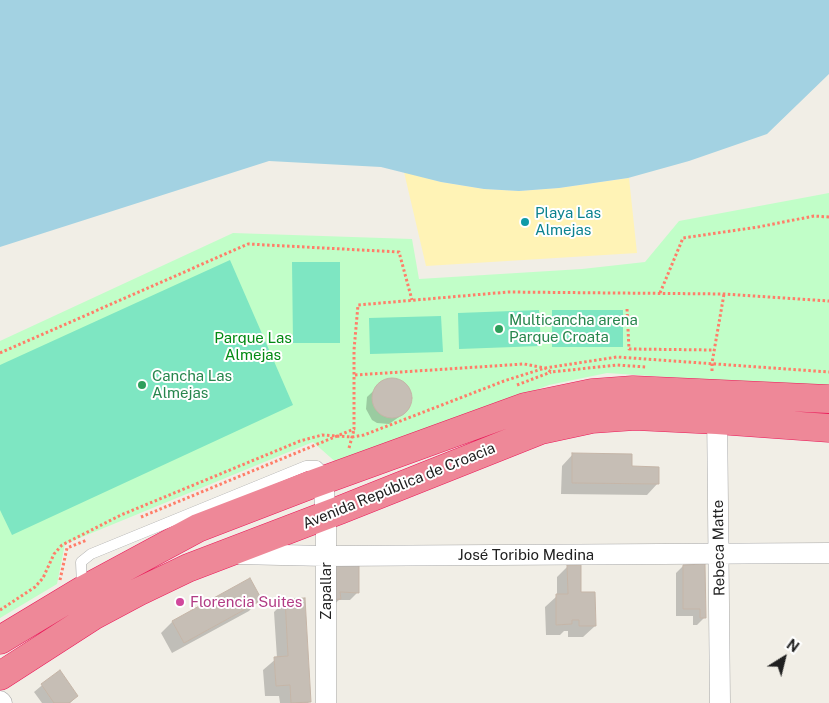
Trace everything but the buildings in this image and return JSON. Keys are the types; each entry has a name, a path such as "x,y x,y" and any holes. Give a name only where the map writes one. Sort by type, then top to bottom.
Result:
{"highway":[{"name":"Avenida República de Croacia","path":"0,640 70,589 198,528 525,407 592,393 633,390 717,379 829,399"},
{"name":"Avenida República de Croacia","path":"0,676 93,616 188,568 326,516 541,430 592,419 635,416 829,428"}],"street":[{"name":"Rebeca Matte","path":"717,379 720,703"},
{"name":"Zapallar","path":"324,480 326,516 326,703"},
{"name":"José Toribio Medina","path":"224,554 326,556 829,553"}],"path":[{"path":"660,293 683,238 814,216 829,217"},
{"path":"0,353 248,244 399,252 412,300"},
{"path":"139,518 354,429 358,305 508,292 724,294 829,301"},
{"path":"717,379 714,350 724,294"},
{"path":"627,309 629,349 714,350"},
{"path":"355,375 524,364 545,368 550,372 617,365 655,367"},
{"path":"70,589 67,548 94,537"}],"sand":[{"name":"Playa Las Almejas","path":"404,172 441,182 484,189 519,191 559,188 629,178 637,253 426,266"}],"green space":[{"name":"Parque Las Almejas","path":"829,193 829,388 607,373 549,385 339,465 313,442 65,544 57,584 0,618 0,341 233,233 412,239 419,279 582,269 645,262 679,221"},
{"name":"Cancha Las Almejas","path":"230,260 293,405 12,535 0,510 0,365"},
{"path":"292,262 340,262 340,343 293,343"},
{"name":"Multicancha arena Parque Croata","path":"539,310 541,346 459,349 458,313"},
{"path":"552,310 623,310 623,347 552,347"},
{"path":"441,316 443,352 370,354 369,318"}],"water":[{"path":"0,0 829,0 829,74 767,134 689,161 628,178 559,188 519,191 484,189 441,182 381,167 269,161 0,247"}],"place":[{"name":"Playa Las Almejas","path":"525,222"},
{"name":"Multicancha arena Parque Croata","path":"499,329"},
{"name":"Cancha Las Almejas","path":"142,385"},
{"name":"Florencia Suites","path":"180,602"}]}
